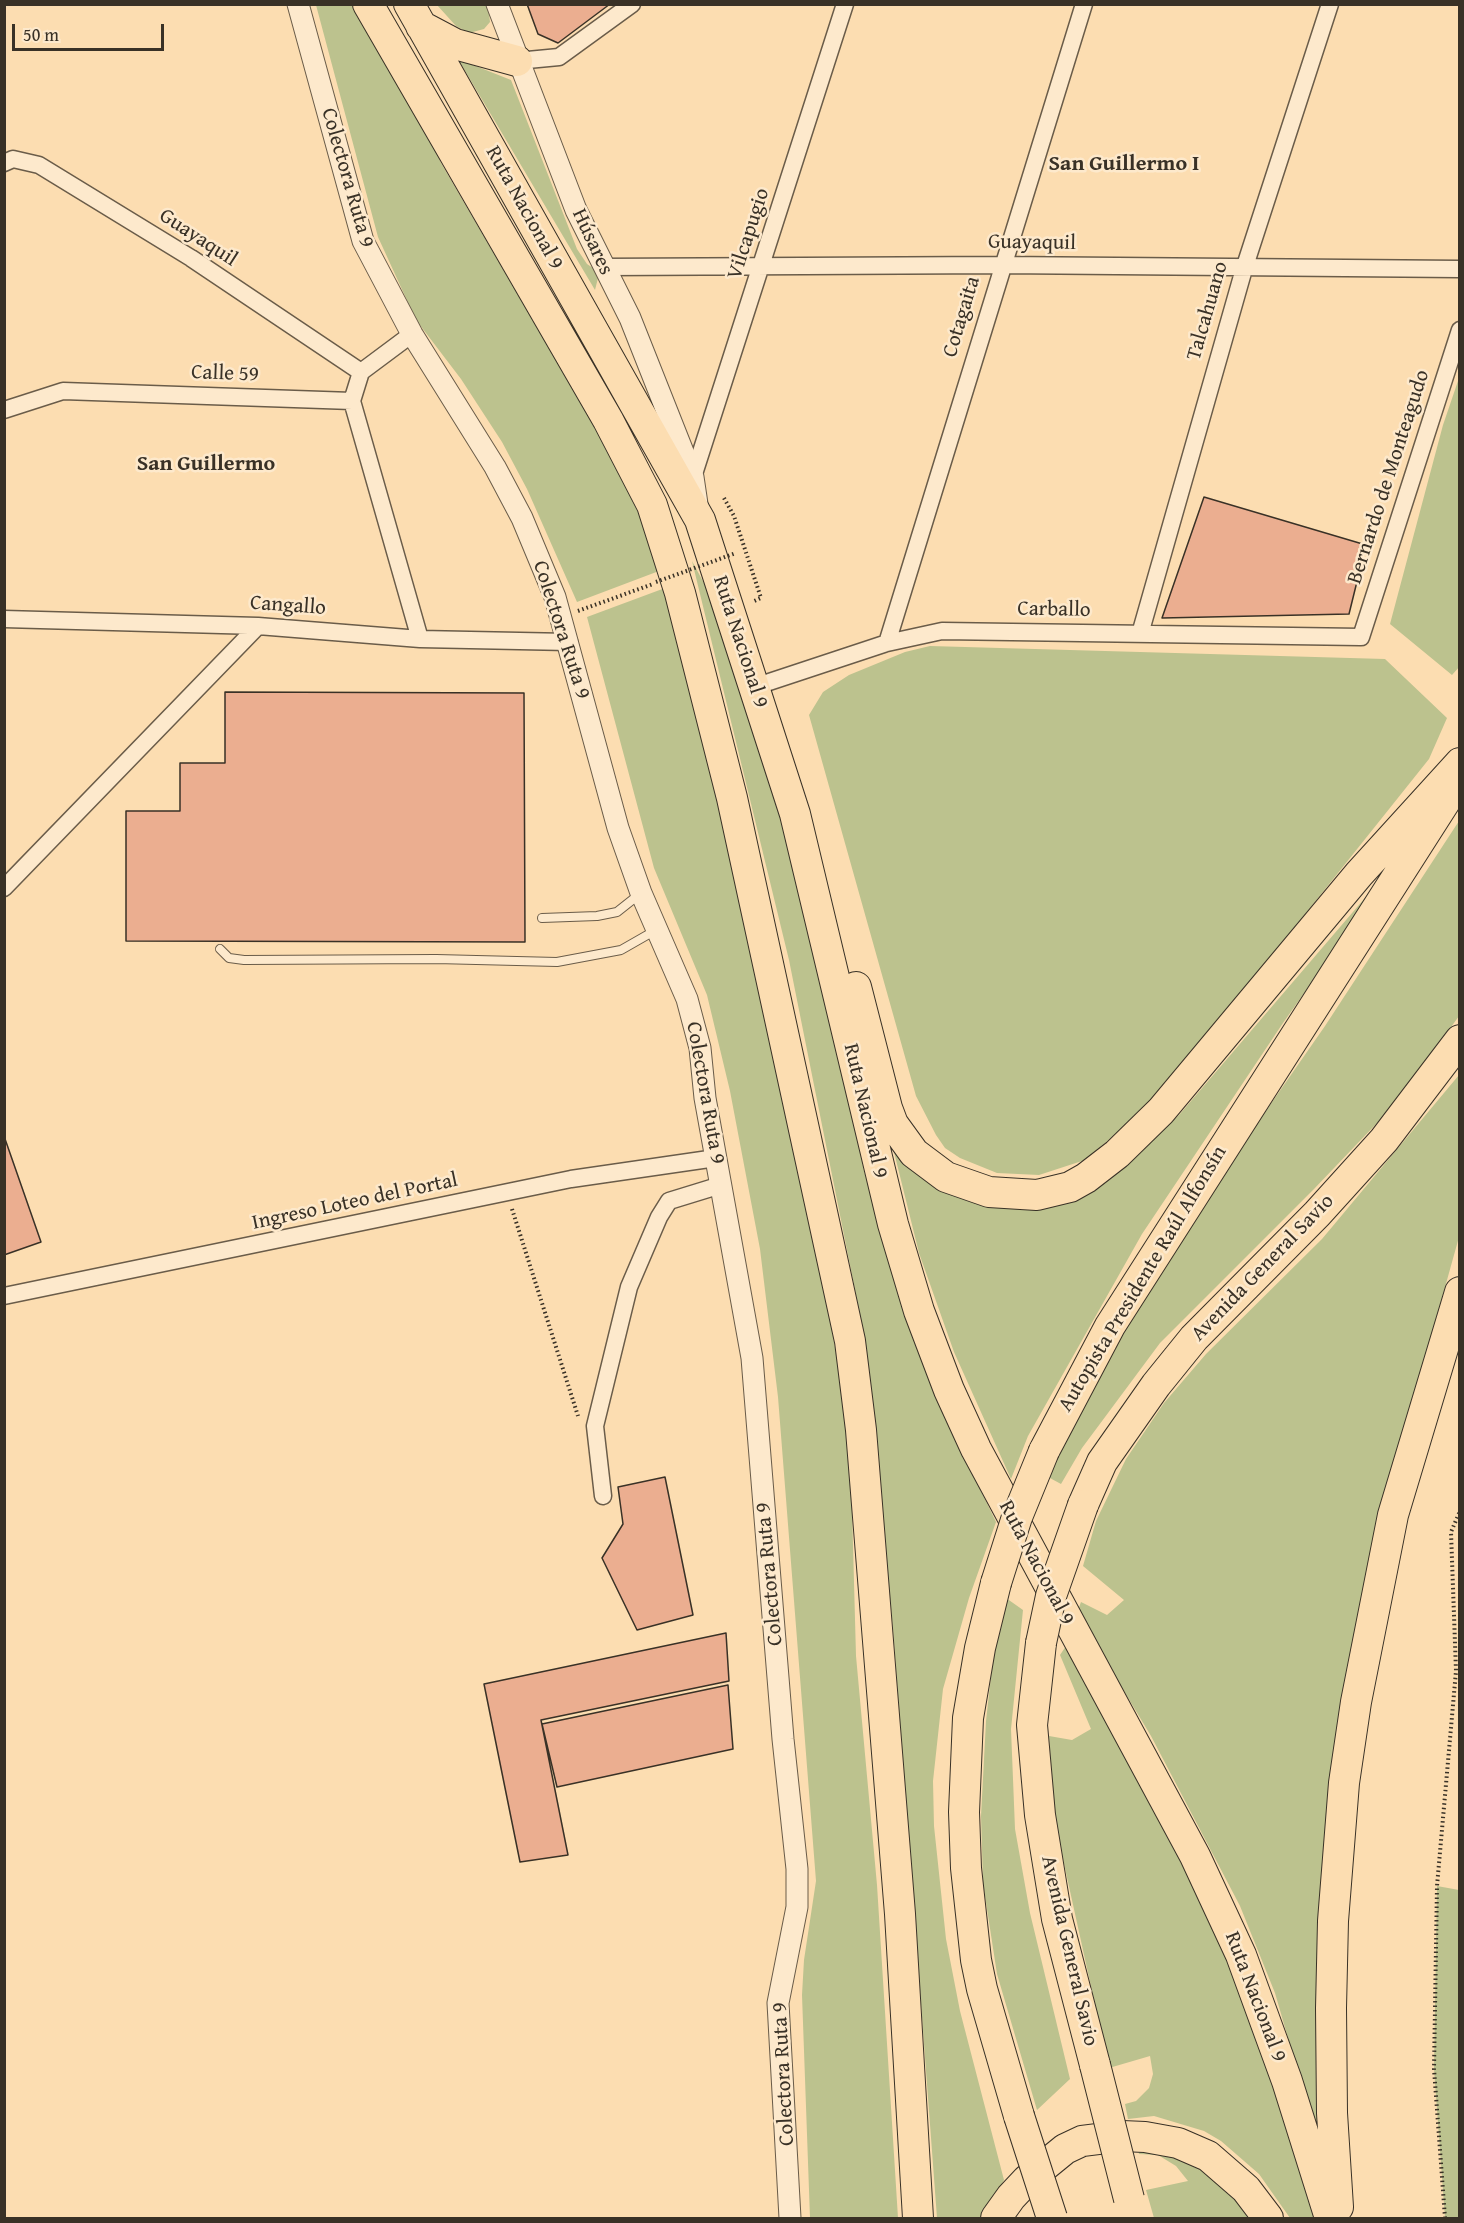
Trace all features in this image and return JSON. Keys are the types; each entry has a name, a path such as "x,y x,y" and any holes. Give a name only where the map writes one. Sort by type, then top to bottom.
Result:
{"highway":[{"name":"Ruta Nacional 9","path":"369,4 636,472 665,542 696,653 752,884 850,1341 861,1430 901,1926 918,2218"},
{"name":"Ruta Nacional 9","path":"415,15 700,520 795,814 892,1224 919,1311 949,1390 1001,1499 1195,1856 1241,1955 1287,2081 1330,2218"},
{"path":"415,15 455,45 517,61"},
{"path":"795,814 819,856 834,902 893,1124 914,1153 946,1178 989,1192 1037,1195 1070,1187 1086,1178 1136,1137 1180,1090 1359,874 1460,763"},
{"name":"Autopista Presidente Raúl Alfonsín","path":"1052,2218 982,1989 973,1936 966,1868 964,1812 969,1718 980,1648 996,1583 1017,1517 1044,1451 1077,1382 1110,1326 1460,778"},
{"name":"Avenida General Savio","path":"1132,2209 1057,1919 1040,1815 1032,1725 1041,1643 1051,1596 1083,1505 1102,1462 1156,1385 1207,1324 1317,1214 1384,1140 1460,1040"},
{"path":"1338,2218 1332,2113 1331,2008 1333,1921 1344,1783 1356,1702 1391,1526 1460,1292"},
{"path":"996,2218 1027,2180 1065,2149 1082,2141 1122,2136 1145,2137 1178,2143 1208,2156 1240,2183 1268,2218"},
{"path":"912,2218 914,2176"}],"street":[{"name":"Colectora Ruta 9","path":"298,4 363,241 412,334 458,404 522,518 555,597 618,828 641,893 687,999 700,1048 716,1158 752,1358 783,1739 797,1869 797,1907 778,2003 790,2218"},
{"name":"Húsares","path":"497,4 576,210 630,318 693,477 700,520"},
{"path":"517,61 560,57 632,4"},
{"name":"Vilcapugio","path":"693,477 845,4"},
{"name":"Cotagaita","path":"887,643 1084,4"},
{"name":"Talcahuano","path":"1140,634 1244,268 1330,4"},
{"name":"Guayaquil","path":"4,163 14,159 39,165 191,258 361,372"},
{"name":"Guayaquil","path":"604,267 1002,265 1460,269"},
{"name":"Bernardo de Monteagudo","path":"1361,637 1460,330"},
{"path":"412,334 361,372 352,401 420,639"},
{"name":"Calle 59","path":"4,410 63,391 352,401"},
{"name":"Cangallo","path":"4,619 258,626 420,639 569,642"},
{"path":"4,888 258,626"},
{"name":"Carballo","path":"754,687 887,643 922,634 956,631 1361,637"},
{"name":"Ingreso Loteo del Portal","path":"4,1296 571,1179 716,1158"},
{"path":"603,1496 595,1426 630,1287 659,1217 669,1201 721,1185"}],"lane":[{"path":"542,918 597,916 617,912 641,893"},
{"path":"220,949 230,958 244,960 436,959 557,962 621,950 658,928"}],"path":[{"path":"724,498 734,516 761,598 752,603 749,593"},
{"path":"585,608 736,553 739,563"},
{"path":"507,1194 578,1417"},
{"path":"1445,2218 1434,2069 1437,1886 1456,1671 1451,1532 1460,1511"}],"green space":[{"path":"316,5 352,5 416,109 441,163 608,449 641,515 659,571 577,602 527,489 502,442 461,379 416,320 378,237"},
{"path":"437,5 488,5 490,22 484,29 469,33 456,26"},
{"path":"458,59 511,80 577,249 587,264 596,270 598,278 595,290"},
{"path":"1459,378 1460,666 1452,675 1390,624 1443,425"},
{"path":"692,561 712,598 777,796 842,1062 864,1171 885,1246 941,1408 996,1522 969,1598 943,1689 933,1781 934,1826 946,1939 960,2011 1004,2180 983,2218 937,2218 893,1629 864,1335 789,960"},
{"path":"665,588 714,784 811,1208 840,1377 851,1471 856,1656 877,1885 898,2218 810,2218 802,1995 804,1960 816,1881 778,1397 760,1249 730,1091 707,995 654,868 587,617"},
{"path":"930,646 1385,659 1447,718 1429,759 1195,1052 1134,1118 1085,1160 1039,1175 997,1173 960,1158 945,1148 916,1096 809,715 823,692 849,675 905,652"},
{"path":"1459,821 1459,1016 1398,1101 1314,1189 1160,1343 1082,1448 1061,1484 1048,1477 1125,1325 1199,1207 1325,1026"},
{"path":"1400,857 1283,1023 1142,1234 1028,1436 1011,1479 954,1352 919,1253 894,1152 919,1175 977,1203 1125,1165 1179,1115"},
{"path":"1459,1075 1459,1237 1369,1560 1348,1663 1333,1762 1323,2159 1275,1993 1240,1906 1151,1736 1077,1613 1081,1602 1107,1615 1124,1600 1083,1566 1096,1521 1126,1459 1164,1403 1206,1354 1322,1239"},
{"path":"1006,1598 1023,1610 1011,1729 1015,1829 1030,1913 1070,2079 1037,2110 997,1974 983,1883 981,1816 986,1721 993,1658"},
{"path":"1066,1646 1126,1749 1222,1945 1258,2032 1316,2218 1290,2218 1259,2174 1221,2141 1204,2131 1154,2116 1128,2119 1125,2104 1136,2101 1149,2088 1153,2074 1150,2056 1109,2068 1055,1823 1049,1736 1072,1740 1091,1729 1060,1655"},
{"path":"1437,1886 1459,1890 1459,2218 1445,2218 1434,2069"},
{"path":"1157,2149 1207,2168 1258,2218 1154,2218 1146,2190 1188,2181 1176,2166 1158,2155 1139,2154 1138,2150"}],"building":[{"path":"527,4 610,4 558,43 538,34"},
{"path":"1204,497 1366,545 1349,614 1162,618"},
{"path":"225,692 524,693 525,942 126,941 126,811 180,811 180,763 225,763"},
{"path":"4,1136 41,1242 4,1255"},
{"path":"665,1477 693,1615 637,1630 602,1558 623,1524 618,1487"},
{"path":"726,1633 729,1681 541,1720 568,1855 520,1862 484,1684"},
{"path":"728,1685 733,1749 557,1787 542,1724"}],"district":[{"name":"San Guillermo I","path":"1124,164"},
{"name":"San Guillermo","path":"206,464"}]}
